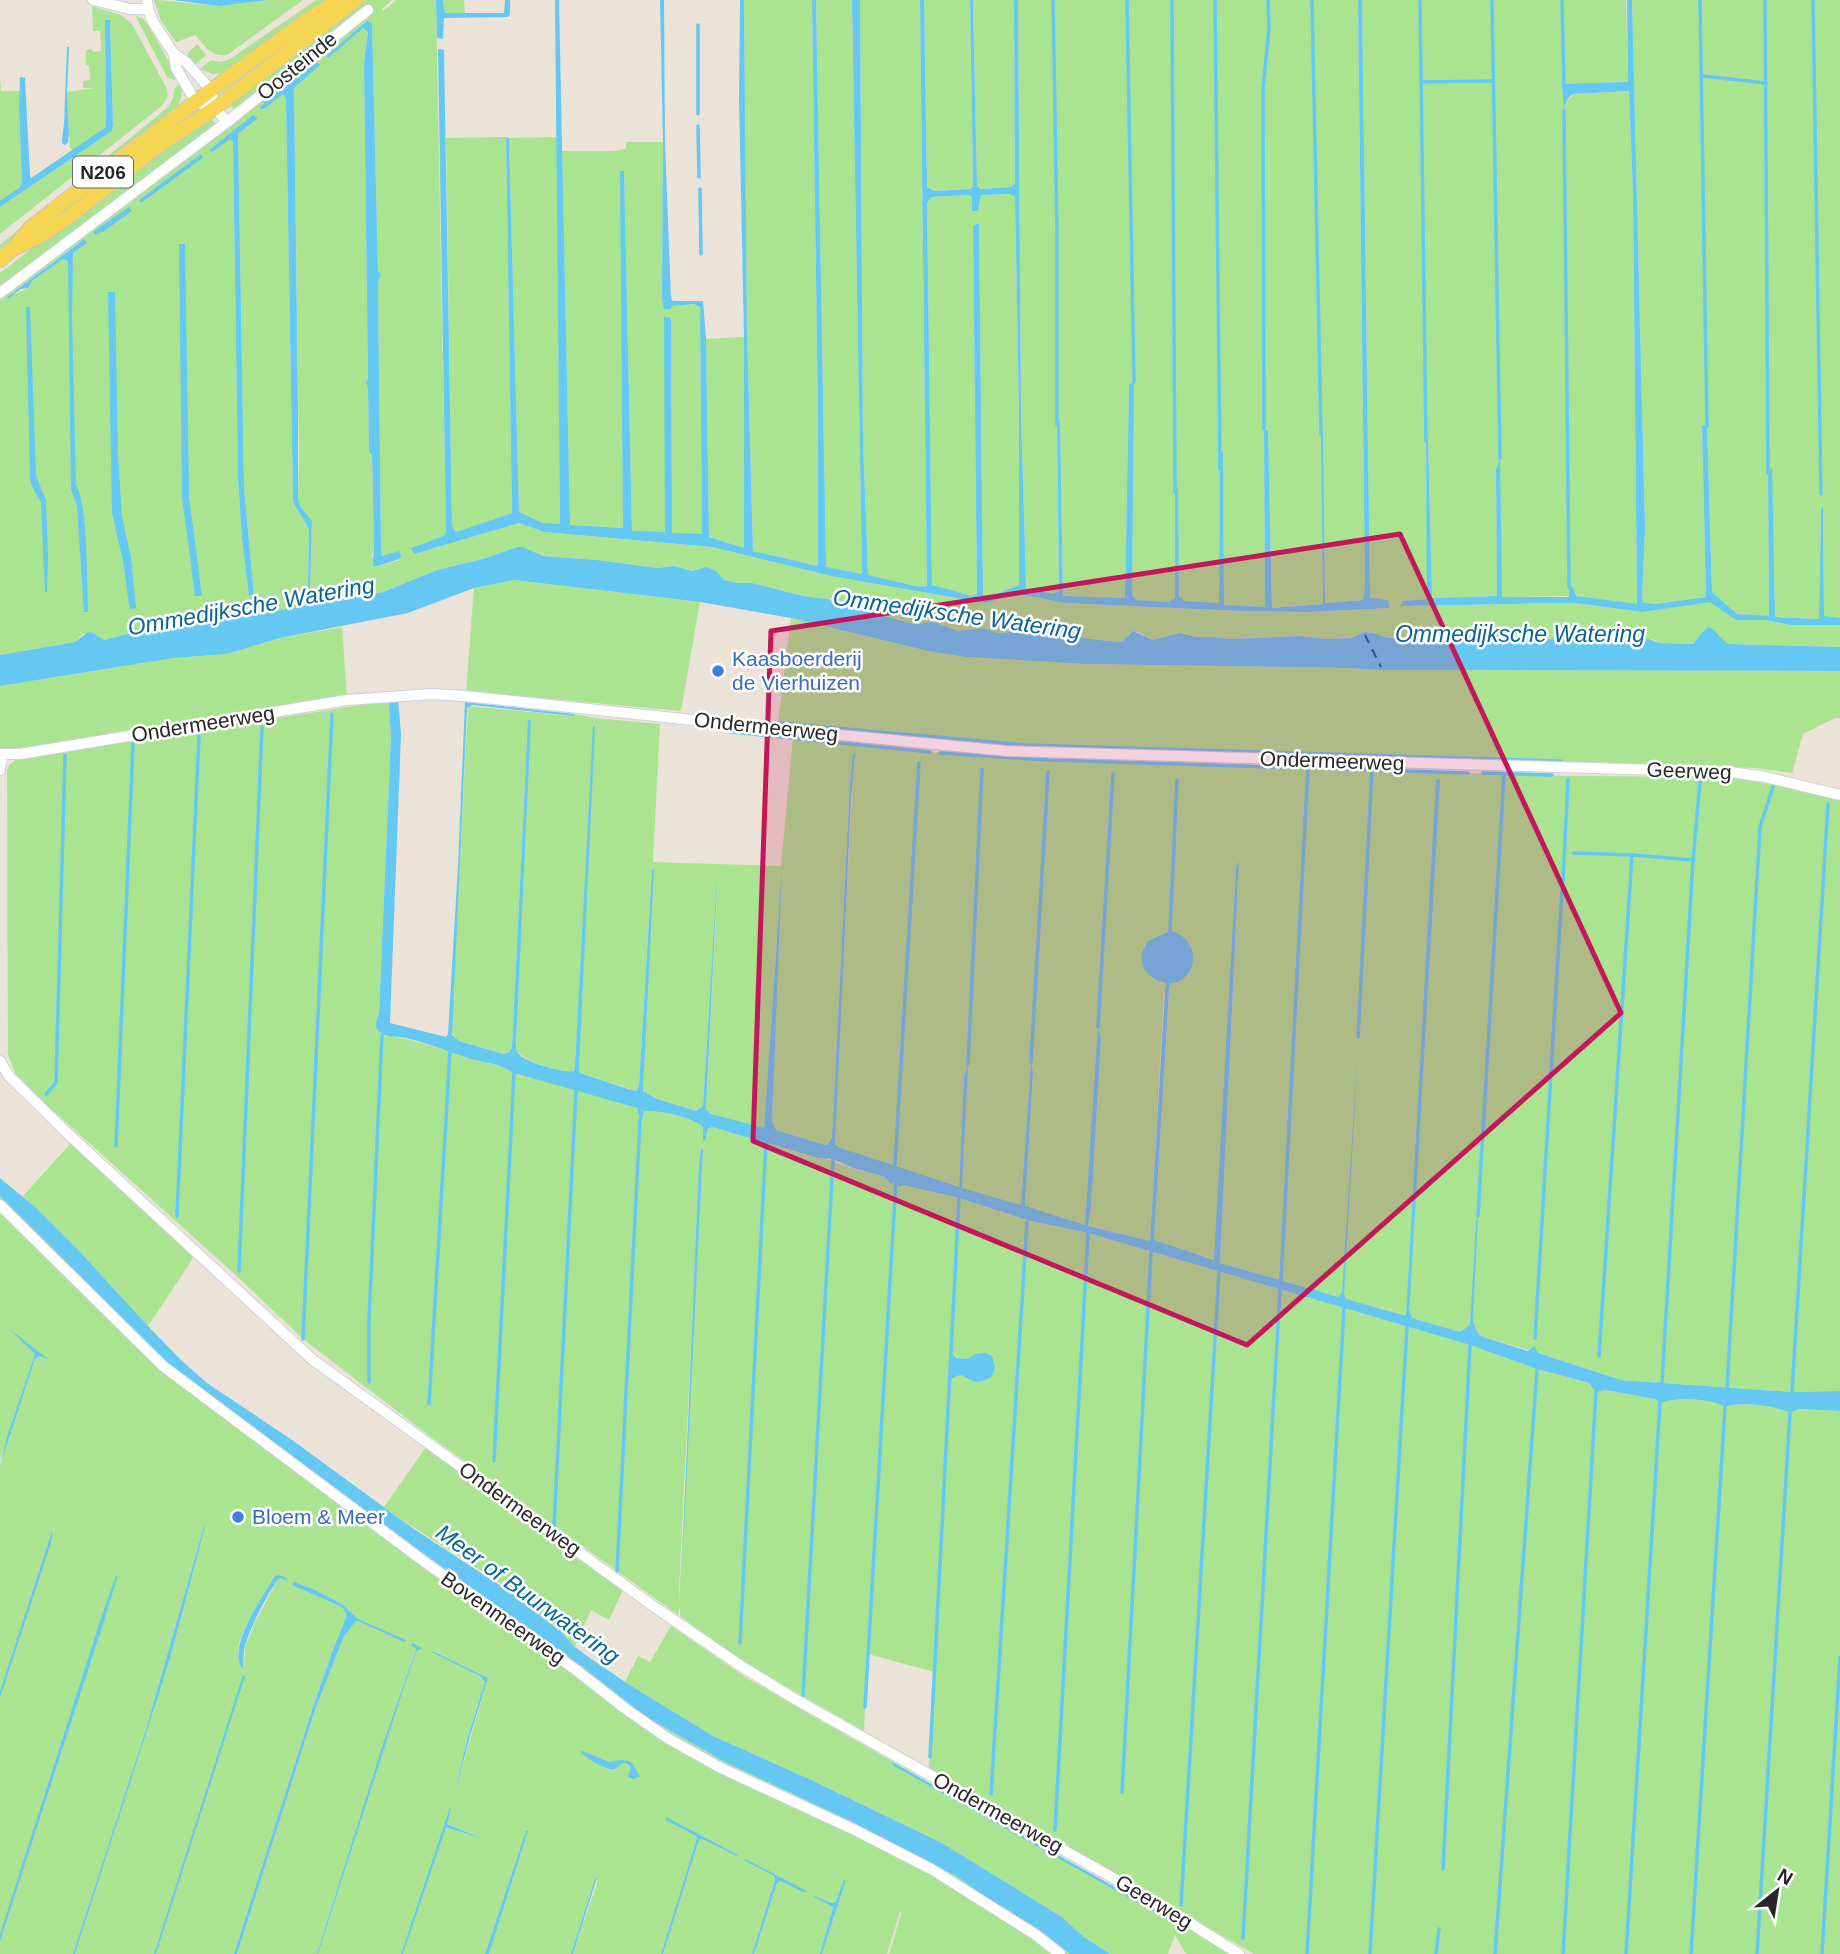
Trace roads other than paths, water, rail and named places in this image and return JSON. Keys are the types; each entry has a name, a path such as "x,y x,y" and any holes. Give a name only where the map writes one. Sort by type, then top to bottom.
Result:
{"main road":[{"name":"Oosteinde","path":"196,102 310,18 339,0"},
{"name":"Oosteinde","path":"215,108 356,0"},
{"name":"N206","path":"0,260 30,228 196,102"},
{"name":"N206","path":"15,247 40,236 70,216 155,148 215,108"}],"street":[{"path":"93,0 131,9 147,5 153,22 174,54 186,62 211,90 215,108 227,122"},
{"name":"Oosteinde","path":"0,293 227,122 368,10"},
{"path":"174,54 176,68 196,102 215,108"},
{"name":"Ondermeerweg","path":"0,770 1,755 347,700 430,694 1007,751 1536,766"},
{"name":"Geerweg","path":"1536,766 1730,772 1765,776 1840,795"},
{"name":"Ondermeerweg","path":"0,1061 9,1076 65,1131 313,1360 656,1608 741,1666 793,1698 1105,1872"},
{"name":"Bovenmeerweg","path":"0,1205 163,1366 422,1560 576,1670 626,1710 668,1739 721,1768 924,1865 1036,1935 1060,1954"},
{"name":"Geerweg","path":"1105,1872 1239,1954"}],"water":[{"path":"173,0 269,0 219,6"},
{"path":"436,0 443,0 445,13 504,13 505,0 510,0 510,15 444,18 443,39 437,38"},
{"path":"555,0 559,0 570,525 623,528 620,171 624,171 632,531 665,532 664,317 671,318 672,533 702,534 700,307 694,304 664,309 662,298 660,0 664,0 665,142 671,299 703,301 709,537 744,548 744,336 739,98 740,0 744,0 747,334 753,551 818,566 812,0 816,0 826,567 862,574 852,0 860,0 863,440 868,575 920,587 927,586 920,0 924,0 927,187 934,191 970,189 973,186 970,0 973,0 977,185 980,189 1011,187 1015,183 1014,0 1018,0 1021,408 1026,588 1053,594 1059,591 1057,425 1060,419 1063,596 1125,598 1129,385 1134,382 1132,595 1136,600 1168,602 1175,598 1175,493 1178,487 1179,596 1185,601 1219,603 1220,456 1223,451 1224,605 1265,607 1264,429 1268,431 1272,608 1323,604 1323,430 1325,603 1363,600 1365,586 1358,0 1362,0 1370,598 1388,600 1389,608 1310,612 1239,611 1065,603 1019,594 985,603 831,576 712,547 544,532 519,523 414,554 411,548 444,536 446,532 438,49 444,50 452,526 456,532 512,513 506,137 509,138 519,512 542,523 560,524","holes":["1010,194 1015,197 1019,585 986,598 983,593 979,223 973,226 977,594 972,596 932,585 927,203 931,197 969,195 972,197 972,211 978,211 981,195"]},
{"path":"1627,0 1632,0 1645,528 1642,602 1655,604 1706,597 1702,425 1707,426 1712,592 1737,614 1769,616 1768,473 1772,467 1775,617 1819,619 1823,505 1824,616 1840,618 1840,625 1790,625 1766,620 1736,620 1710,602 1642,612 1575,603 1400,606 1403,601 1427,599 1428,437 1432,598 1497,596 1496,469 1500,458 1502,597 1569,597 1569,587 1572,586 1576,596 1637,604 1633,194 1629,91 1571,95 1565,104 1564,113 1562,84 1628,82"},
{"path":"105,20 110,20 112,131 0,207 0,201 20,187 22,182 20,77 25,78 31,178 106,127"},
{"path":"367,21 372,23 378,271 381,274 378,283 381,550 382,556 399,551 401,555 400,559 375,567 372,455 369,452 366,382 364,62 368,32 363,28 328,58 326,56"},
{"path":"67,47 69,134 65,145 62,140"},
{"path":"317,62 320,65 294,88 298,499 312,521 310,588 309,530 293,501 286,99 283,94 264,109 260,109"},
{"path":"253,115 258,118 238,134 244,487 254,595 249,596 238,479 233,142 230,139 212,152 209,150"},
{"path":"201,154 203,158 141,203 139,200"},
{"path":"129,207 132,211 95,235 93,232"},
{"path":"84,239 87,243 73,253 72,318 76,485 85,527 88,612 84,612 77,506 71,489 68,261 63,259 32,281 28,288 6,298"},
{"path":"179,244 185,244 189,497 202,596 195,596 182,497"},
{"path":"108,292 115,292 122,516 131,558 136,608 130,609 112,513"},
{"path":"26,307 30,307 36,476 46,500 47,592 41,503 30,478"},
{"path":"517,547 543,556 657,568 674,566 692,571 706,567 716,571 724,580 828,599 847,607 864,606 884,616 914,624 934,622 958,631 984,628 998,633 1010,632 1016,624 1024,620 1043,634 1062,629 1082,638 1118,642 1123,641 1133,631 1153,640 1180,633 1230,639 1300,636 1326,639 1351,638 1365,632 1388,638 1409,638 1432,632 1450,639 1465,634 1486,637 1503,629 1521,640 1559,639 1572,628 1588,639 1625,643 1637,637 1644,637 1659,643 1693,644 1709,627 1729,644 1840,647 1840,671 1380,670 1084,664 965,657 928,651 791,618 700,602 514,580 474,588 408,613 280,638 227,654 174,658 0,686 0,655 75,642 88,632 104,640 139,631 163,631 383,592 437,570"},
{"path":"398,699 401,734 390,1023 446,1037 448,1034 465,702 574,714 472,705 467,708 452,1035 459,1041 504,1054 509,1053 512,1047 528,720 531,720 516,1049 524,1058 538,1064 574,1071 593,726 580,1073 636,1091 639,1085 654,869 643,1091 657,1099 696,1111 703,1106 718,866 706,1109 711,1114 764,1128 782,867 772,1120 776,1130 828,1144 832,1138 850,782 855,753 835,1144 959,1187 964,1076 968,1064 962,1188 1021,1205 1031,1062 1033,1072 1025,1206 1085,1225 1098,1027 1101,1038 1088,1226 1150,1241 1167,990 1154,1240 1214,1260 1236,869 1239,861 1220,1263 1339,1297 1342,1292 1359,1035 1344,1293 1346,1299 1406,1316 1436,780 1440,779 1409,1309 1412,1318 1460,1332 1470,1325 1478,1216 1473,1320 1480,1336 1528,1351 1534,1346 1538,1353 1621,1380 1792,1392 1840,1391 1840,1411 1799,1409 1790,1413 1767,1406 1739,1404 1725,1407 1693,1399 1660,1403 1655,1399 1605,1390 1596,1392 1589,1383 1537,1369 1470,1345 1088,1233 1027,1220 959,1198 903,1185 899,1187 896,1181 891,1184 885,1177 833,1159 818,1158 712,1127 708,1129 703,1140 703,1127 684,1117 644,1111 640,1120 637,1108 514,1074 498,1065 422,1042 383,1034 376,1023 379,1013 391,736 389,707 390,702"},
{"path":"1170,931 1184,938 1192,950 1193,958 1189,972 1174,983 1158,980 1149,974 1143,967 1141,954 1148,941"},
{"path":"701,1149 703,1150 681,1588 699,1164"},
{"path":"0,1178 35,1207 181,1360 207,1383 292,1440 414,1529 519,1598 587,1656 713,1736 942,1843 1062,1917 1084,1937 1110,1954 1070,1954 1037,1928 956,1876 848,1820 723,1761 645,1716 580,1665 431,1559 164,1360 0,1196"},
{"path":"8,1328 48,1359 39,1356 35,1359 0,1466 35,1354"},
{"path":"985,1353 992,1356 995,1366 992,1377 975,1382 960,1375 950,1380 951,1354 967,1359"},
{"path":"204,1526 170,1659 73,1954 146,1729"},
{"path":"53,1528 51,1543 0,1698 0,1691"},
{"path":"118,1575 100,1634 0,1941 102,1615"},
{"path":"279,1575 287,1578 280,1578 275,1584 259,1613 246,1644 243,1668 238,1657 239,1646 248,1621 274,1577"},
{"path":"294,1582 342,1604 358,1619 406,1640 404,1642 358,1621 344,1636 314,1713 237,1954 234,1954 314,1704 347,1615 342,1607 292,1585"},
{"path":"412,1643 422,1648 416,1652 405,1684 317,1954 416,1649"},
{"path":"433,1651 488,1678 453,1799 467,1740 485,1682 480,1676"},
{"path":"243,1675 245,1676 154,1954"},
{"path":"581,1752 609,1762 628,1761 633,1764 640,1777 628,1777 631,1767 625,1763 614,1769 606,1768 596,1764"},
{"path":"892,1762 1172,1919 1174,1923 894,1766"},
{"path":"450,1807 447,1824 484,1839 446,1827 401,1954"},
{"path":"666,1817 738,1855 699,1840 661,1954 697,1838 665,1820"},
{"path":"526,1831 489,1954 485,1954"},
{"path":"745,1859 807,1891 805,1893 781,1881 777,1883 754,1954 775,1880 774,1876"},
{"path":"597,1878 573,1954 571,1954 595,1879"},
{"path":"844,1880 820,1954 833,1907 814,1896 835,1903"}],"waterway":[{"path":"1053,0 1057,425"},
{"path":"1127,0 1134,382"},
{"path":"1172,0 1175,493"},
{"path":"1215,0 1220,469"},
{"path":"1264,429 1263,89 1269,28 1268,0"},
{"path":"1312,0 1321,434"},
{"path":"1420,0 1426,441"},
{"path":"1492,0 1500,458"},
{"path":"1562,0 1564,89"},
{"path":"1700,0 1707,426"},
{"path":"1765,0 1768,473"},
{"path":"1813,0 1821,494"},
{"path":"698,25 698,114"},
{"path":"1702,76 1766,83"},
{"path":"1422,82 1493,81"},
{"path":"1564,111 1569,587"},
{"path":"698,126 699,177"},
{"path":"700,189 701,254"},
{"path":"303,1339 332,714"},
{"path":"778,723 1025,745 1561,761"},
{"path":"239,1271 262,727"},
{"path":"732,732 930,752"},
{"path":"177,1216 199,735"},
{"path":"116,1146 133,744"},
{"path":"940,753 1049,760 1468,773"},
{"path":"46,1094 56,1083 65,755"},
{"path":"895,1165 919,763"},
{"path":"1281,1280 1308,767"},
{"path":"968,1064 982,769"},
{"path":"1358,1037 1372,770"},
{"path":"1031,1062 1048,772"},
{"path":"1483,773 1552,775"},
{"path":"1098,1027 1113,774"},
{"path":"1478,1216 1504,774"},
{"path":"1563,881 1568,779"},
{"path":"1170,931 1177,780"},
{"path":"1662,1383 1700,782"},
{"path":"1727,1388 1760,827 1773,787"},
{"path":"1792,1392 1828,804"},
{"path":"1574,853 1693,860"},
{"path":"1599,1356 1632,855"},
{"path":"1535,1338 1562,890"},
{"path":"1167,990 1168,984"},
{"path":"369,1382 369,1321 382,1035"},
{"path":"429,1404 450,1052"},
{"path":"494,1461 514,1074"},
{"path":"554,1526 576,1090"},
{"path":"617,1571 640,1120"},
{"path":"740,1643 766,1142"},
{"path":"803,1696 833,1159"},
{"path":"865,1707 896,1180"},
{"path":"930,1757 959,1198"},
{"path":"991,1794 1027,1222"},
{"path":"1055,1830 1088,1233"},
{"path":"1122,1792 1151,1252"},
{"path":"1181,1905 1219,1272"},
{"path":"1243,1938 1280,1290"},
{"path":"1307,1954 1344,1308"},
{"path":"1370,1954 1407,1326"},
{"path":"1443,1869 1470,1345"},
{"path":"1495,1954 1537,1369"},
{"path":"1563,1954 1596,1392"},
{"path":"1626,1954 1660,1403"},
{"path":"1691,1954 1725,1407"},
{"path":"1757,1954 1790,1413"},
{"path":"1822,1954 1840,1657"},
{"path":"1436,1954 1439,1929"}],"place":[{"name":"Kaasboerderij de Vierhuizen","path":"718,671"},
{"name":"Bloem & Meer","path":"238,1517"}],"water label":[{"name":"Ommedijksche Watering","path":"251,606"},
{"name":"Ommedijksche Watering","path":"957,614"},
{"name":"Ommedijksche Watering","path":"1520,634"},
{"name":"Meer of Buurwatering","path":"528,1594"}]}
